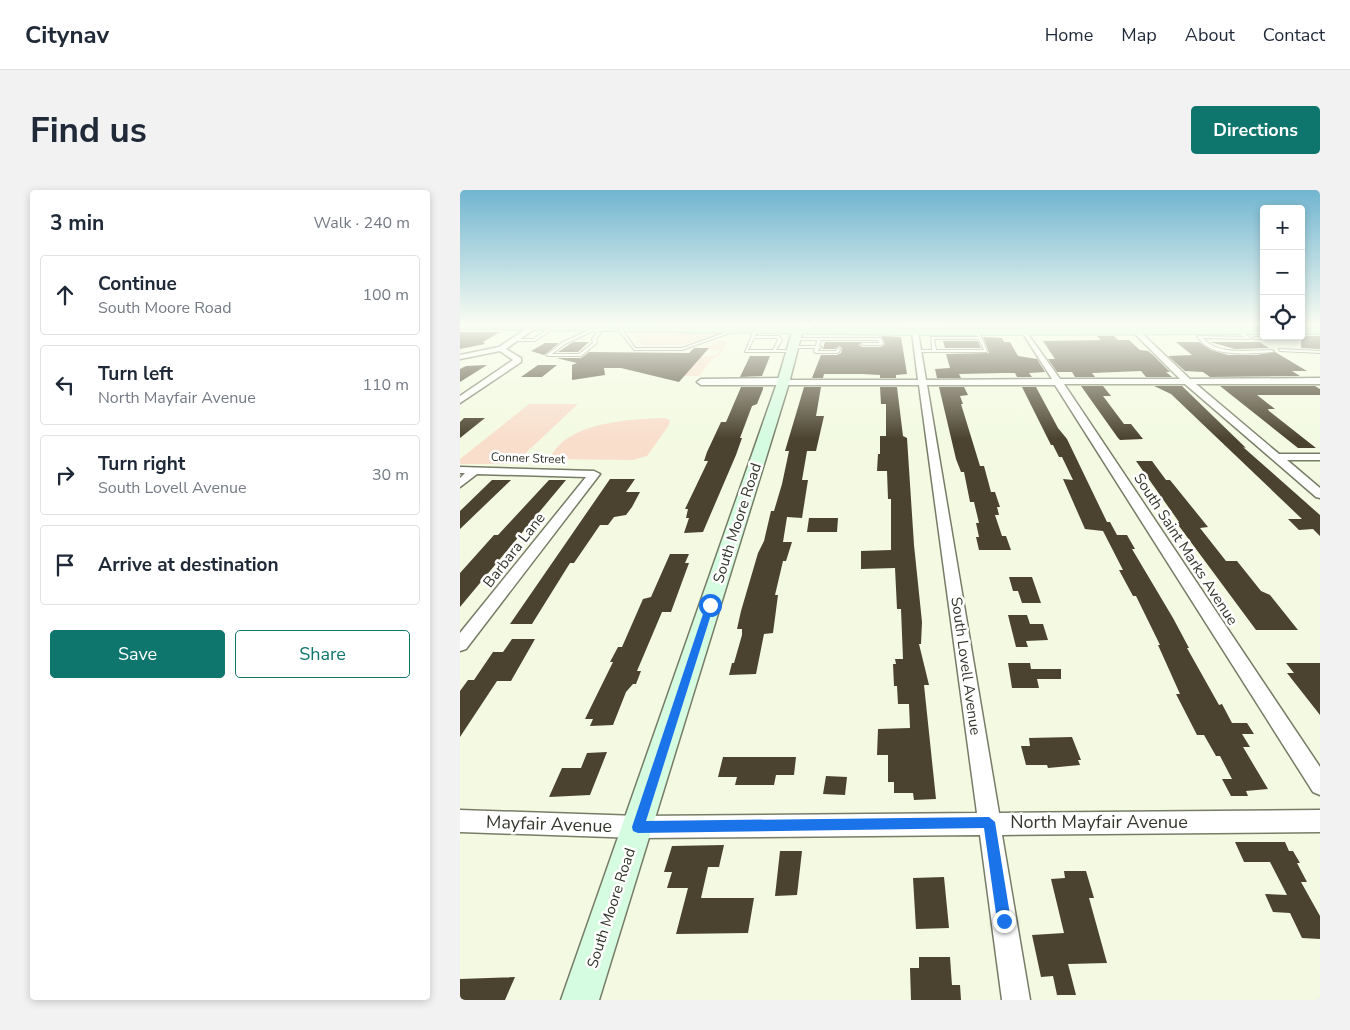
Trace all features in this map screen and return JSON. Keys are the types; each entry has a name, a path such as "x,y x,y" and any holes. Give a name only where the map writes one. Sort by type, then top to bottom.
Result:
{"main road":[{"name":"South Moore Road","path":"580,1000 790,363"}],"street":[{"path":"460,400 514,363"},
{"name":"South Lovell Avenue","path":"925,363 924,382 1016,1000"},
{"name":"South Saint Marks Avenue","path":"1044,363 1058,382 1320,785"},
{"path":"1168,363 1188,382 1279,457 1320,494"},
{"path":"701,382 1320,381"},
{"path":"1279,457 1320,457"},
{"name":"Conner Street","path":"460,470 594,474"},
{"path":"460,484 475,470"},
{"name":"Barbara Lane","path":"460,646 594,474"},
{"name":"Mayfair Avenue","path":"460,821 638,827"},
{"name":"North Mayfair Avenue","path":"638,827 989,822 1320,821"}],"shaded area":[{"path":"696,363 709,363 699,376 684,376"},
{"path":"529,404 578,404 514,464 460,464 460,459"},
{"path":"664,418 670,420 669,425 647,456 633,460 550,459 558,447 570,437 584,430 617,422"}],"building":[{"path":"577,363 696,363 679,382 621,368 604,368 605,375 572,380 572,365"},
{"path":"747,363 767,363 762,376 740,377"},
{"path":"818,363 905,363 907,374 896,375 896,378 880,378 880,375 862,374 824,374 823,378 812,378"},
{"path":"949,363 1039,363 1045,372 1029,373 1032,377 1017,377 1015,373 1003,373 959,374 961,378 937,378 935,369 950,368"},
{"path":"1051,363 1161,363 1170,372 1166,372 1172,377 1146,377 1141,371 1092,373 1095,377 1075,377 1072,372 1057,372"},
{"path":"1176,363 1293,363 1307,371 1292,371 1300,376 1210,377 1203,372 1185,371"},
{"path":"487,365 460,382 460,369 466,366"},
{"path":"538,365 557,365 542,377 521,377"},
{"path":"1081,386 1103,386 1111,396 1103,396 1124,424 1131,424 1143,439 1120,440"},
{"path":"1154,386 1182,386 1246,448 1243,447 1320,515 1320,536 1313,529 1299,530 1288,519 1302,519 1171,394"},
{"path":"1220,386 1315,386 1320,389 1320,395 1257,395 1275,409 1268,409 1269,411 1316,448 1298,448"},
{"path":"741,387 763,387 763,389 757,404 752,406 736,455 703,532 684,533 689,518 686,518 688,509 685,509 708,461 704,461 707,452 721,422 726,422"},
{"path":"804,387 821,387 816,416 824,416 816,451 807,451 802,480 808,480 802,518 787,517 783,542 792,542 786,561 783,561 775,595 778,595 773,633 764,634 756,674 729,675 742,635 742,629 737,629 741,611 758,553 764,541 771,511 774,511 782,484 789,451 785,451"},
{"path":"880,387 897,387 903,436 907,438 914,545 922,622 921,644 919,644 929,685 924,685 936,799 914,800 913,793 894,793 894,782 888,782 888,755 877,755 878,729 910,728 909,704 898,704 897,686 894,686 893,664 896,664 895,659 903,659 901,609 897,609 895,568 861,569 861,551 891,550 891,499 888,499 887,471 877,471 878,454 880,454 880,436 886,436 886,404 881,404"},
{"path":"939,387 964,387 968,395 960,396 963,404 961,404 980,466 984,466 991,492 995,492 1000,507 997,507 999,515 995,515 1002,536 1006,536 1011,550 979,550 976,537 979,537 976,523 979,523 974,502 970,502 964,472 961,472 956,459"},
{"path":"1022,387 1036,387 1058,428 1067,439 1107,522 1110,522 1117,535 1127,535 1135,549 1132,549 1173,618 1189,648 1187,648 1219,705 1222,704 1232,723 1247,723 1254,734 1242,734 1250,747 1243,747 1268,789 1246,791 1248,796 1231,796 1222,779 1232,779 1220,756 1216,756 1204,735 1197,735 1176,694 1180,694 1158,645 1160,645 1136,596 1133,596 1119,570 1123,570 1103,531 1085,529 1063,479 1073,480 1062,457 1059,457 1053,445 1051,445"},
{"path":"464,418 485,418 460,438 460,422"},
{"path":"1136,461 1152,461 1166,480 1170,480 1208,527 1200,528 1226,561 1237,561 1261,591 1270,595 1298,630 1256,630 1176,522 1179,522"},
{"path":"610,479 635,479 626,492 640,492 632,507 626,515 614,517 608,525 600,525 574,563 570,563 532,624 510,624"},
{"path":"492,480 511,480 460,529 460,511"},
{"path":"549,480 566,480 460,607 460,573 494,535 498,535"},
{"path":"809,518 838,518 837,532 807,532"},
{"path":"670,554 689,554 685,563 689,563 671,612 662,612 637,671 641,671 636,684 633,684 626,692 613,725 590,726 593,719 585,719 613,662 610,662 618,647 622,647 643,599 651,597"},
{"path":"1009,577 1032,577 1041,603 1022,603 1018,591 1013,591"},
{"path":"1008,615 1027,615 1030,624 1043,624 1048,640 1026,641 1028,647 1016,647"},
{"path":"512,639 535,639 511,681 497,681 460,737 460,691 468,680 474,680 493,652 503,652"},
{"path":"1008,663 1030,663 1031,669 1061,669 1061,679 1037,679 1039,688 1012,688"},
{"path":"1286,663 1320,663 1320,715 1287,673 1294,673"},
{"path":"1072,737 1081,760 1078,760 1080,765 1048,768 1047,765 1026,765 1021,746 1030,746 1029,738"},
{"path":"607,752 590,795 549,797 562,768 581,768 587,753"},
{"path":"723,757 796,757 794,775 776,775 774,785 735,785 737,777 718,777"},
{"path":"826,776 847,777 845,795 823,794"},
{"path":"1235,842 1285,842 1289,851 1293,851 1307,882 1301,882 1320,916 1320,939 1302,938 1290,913 1273,912 1265,894 1287,895 1270,862 1244,862"},
{"path":"724,845 719,867 708,867 701,898 754,898 748,933 676,934 688,888 667,888 672,872 664,872 672,846"},
{"path":"780,851 802,851 797,895 775,896"},
{"path":"1064,871 1086,871 1094,898 1089,898 1107,963 1068,964 1076,995 1057,995 1053,976 1041,977 1032,935 1064,933 1051,879 1065,878"},
{"path":"944,877 949,928 916,929 913,878"},
{"path":"919,957 950,957 952,985 960,985 961,1000 911,1000 910,968 919,968"},
{"path":"515,977 505,1000 460,1000 460,979"}],"route":[{"path":"710,605 638,827 989,822 1004,921"}]}
